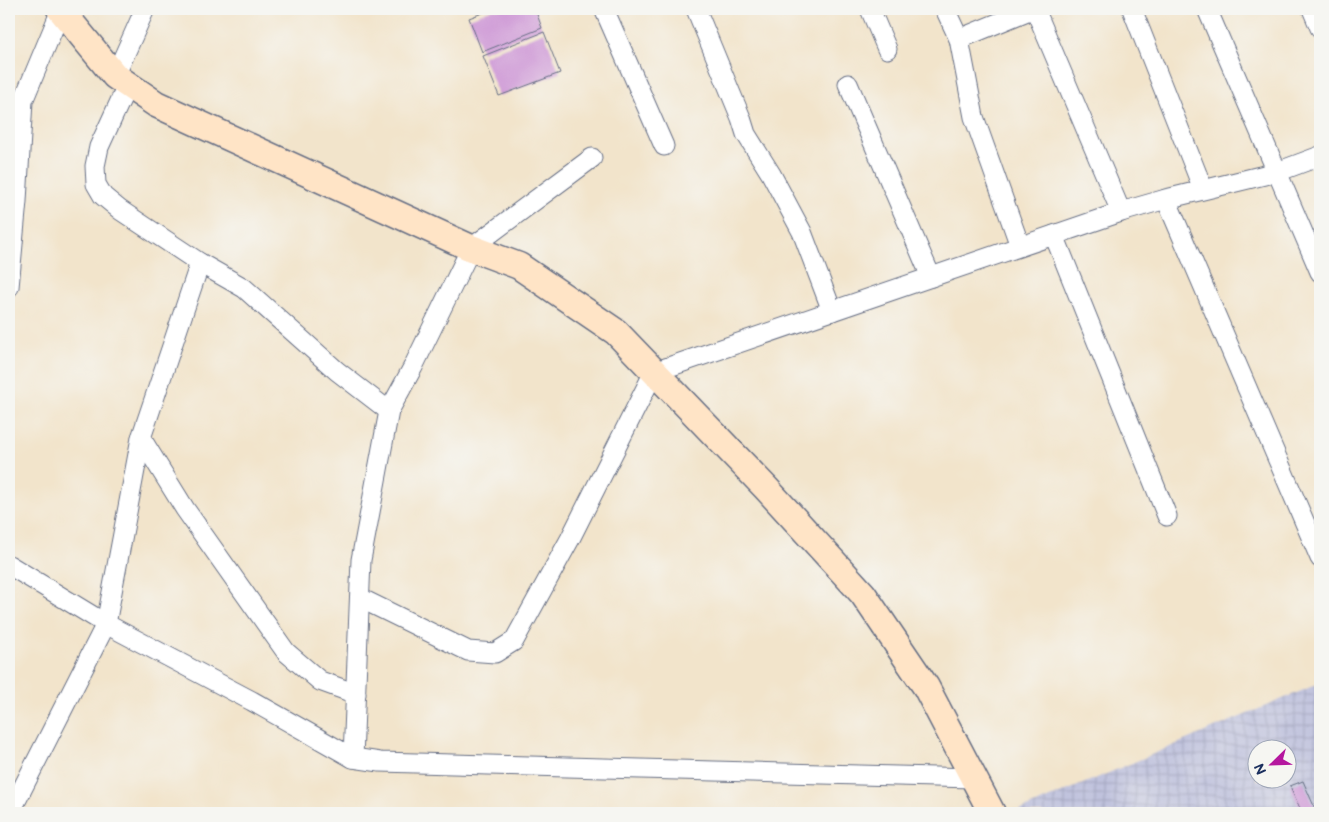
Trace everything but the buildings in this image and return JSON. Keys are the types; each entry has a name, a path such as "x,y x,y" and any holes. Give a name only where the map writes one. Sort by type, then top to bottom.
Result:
{"street":[{"path":"145,9 99,147 95,166 96,184 103,196 120,210 200,263 244,288 336,371 390,411"},
{"path":"604,9 664,146"},
{"path":"696,9 746,134 771,174 802,232 832,311"},
{"path":"870,9 887,49"},
{"path":"945,9 958,39 974,118 1020,246"},
{"path":"958,39 1034,9 1121,212"},
{"path":"1132,9 1203,190"},
{"path":"1208,9 1320,272"},
{"path":"1312,9 1320,28"},
{"path":"9,287 13,203 23,101 60,10 121,80 156,104 471,248 519,266 616,332 766,488 863,594 926,686 992,813"},
{"path":"848,84 930,277"},
{"path":"360,598 468,651 494,653 514,640 570,538 654,372 1121,212 1278,172 1320,156"},
{"path":"353,758 361,560 390,411 471,248 592,158"},
{"path":"1166,199 1320,558"},
{"path":"1054,235 1166,516"},
{"path":"10,813 106,624 141,438 200,263"},
{"path":"141,438 185,508 286,652 320,681 356,694"},
{"path":"9,565 106,624 252,701 353,758 390,763 973,778"}],"shaded area":[{"path":"1320,683 1320,813 1020,813 1019,811"}]}
